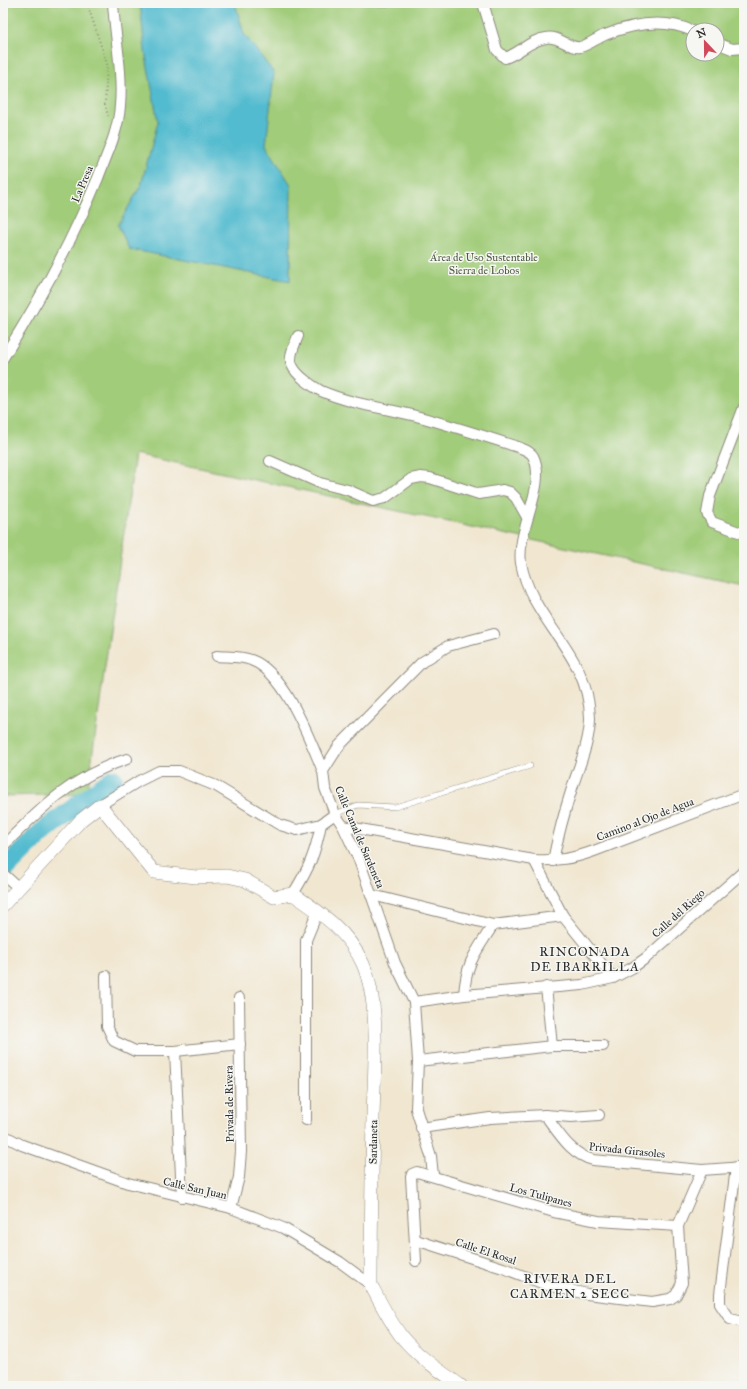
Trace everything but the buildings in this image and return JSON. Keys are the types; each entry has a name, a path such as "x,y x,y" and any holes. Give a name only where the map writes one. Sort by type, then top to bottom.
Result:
{"street":[{"name":"La Presa","path":"3,358 32,312 60,261 90,198 117,126 120,105 120,73 113,3"},
{"path":"484,3 497,50 505,58 534,41 546,37 556,38 572,46 580,47 616,31 651,22 685,28"},
{"path":"725,46 732,49 744,48"},
{"path":"298,336 290,361 292,366 308,383 320,390 343,399 447,424 528,451 533,456 536,477 535,493 527,517 521,547 521,562 524,576 532,596 542,613 579,668 589,702 590,720 584,752 558,832 553,861"},
{"path":"744,407 710,496 707,513 712,522 744,534"},
{"path":"270,461 320,483 348,490 373,501 385,498 411,479 421,477 430,478 479,494 503,490 510,492 516,498 527,517"},
{"path":"323,771 339,746 422,662 448,646 494,634"},
{"name":"Calle Canal de Sardeneta","path":"217,656 251,660 271,673 300,717 323,771 325,788 335,814 343,826 372,895 395,963 414,1002 418,1061 415,1100 421,1128 431,1156 433,1176"},
{"path":"3,846 40,809 78,780 107,766 127,759"},
{"path":"3,905 10,880 100,805 139,781 159,771 179,771 216,786 280,825 297,830 320,824 335,814"},
{"name":"Camino al Ojo de Agua","path":"343,826 534,860 570,860 744,794"},
{"path":"100,805 154,872 196,877 227,876 246,880 274,897 293,894 309,867 317,845 320,824"},
{"path":"534,860 563,916 613,978"},
{"name":"Calle del Riego","path":"414,1002 464,995 582,985 613,978 632,968 646,958 744,871"},
{"name":"Sardaneta","path":"293,894 318,911 346,935 363,964 372,996 375,1045 371,1285 387,1315 402,1337 430,1364 461,1386"},
{"path":"372,895 493,925 563,916"},
{"path":"306,1120 306,940 318,911"},
{"path":"464,995 465,974 471,958 493,925"},
{"path":"106,976 107,1026 114,1041 135,1052 175,1051 240,1044"},
{"path":"546,987 552,1046"},
{"name":"Privada de Rivera","path":"231,1208 239,1177 241,1151 239,998"},
{"path":"418,1061 552,1046 603,1046"},
{"path":"175,1051 182,1197"},
{"path":"421,1128 490,1118 545,1115 571,1117 599,1114"},
{"name":"Privada Girasoles","path":"545,1115 572,1150 583,1158 702,1170 740,1167"},
{"name":"Calle San Juan","path":"3,1135 22,1145 128,1183 231,1208 283,1228 340,1262 371,1285"},
{"path":"740,1167 721,1284 720,1304 730,1319 744,1322"},
{"path":"678,1226 702,1170"},
{"name":"Los Tulipanes","path":"416,1240 411,1184 411,1177 414,1173 433,1176 554,1212 598,1221 678,1226"},
{"name":"Calle El Rosal","path":"416,1240 503,1268 547,1285 587,1294 660,1302 670,1299 676,1295 682,1284 678,1226"},
{"path":"416,1240 416,1261"}],"lane":[{"path":"335,814 358,805 395,807 530,766"}],"path":[{"path":"87,3 107,64 105,104 109,123"}],"green space":[{"name":"Área de Uso Sustentable Sierra de Lobos","path":"3,3 744,3 744,586 135,454 87,794 3,796"}],"water":[{"path":"140,3 235,3 244,34 274,73 266,145 291,185 290,281 129,249 118,225 141,185 158,122 145,51"}],"waterway":[{"path":"3,871 41,833 113,779"}],"district":[{"name":"RINCONADA DE IBARRILLA","path":"585,958"},
{"name":"RIVERA DEL CARMEN 2 SECC","path":"570,1286"}]}
